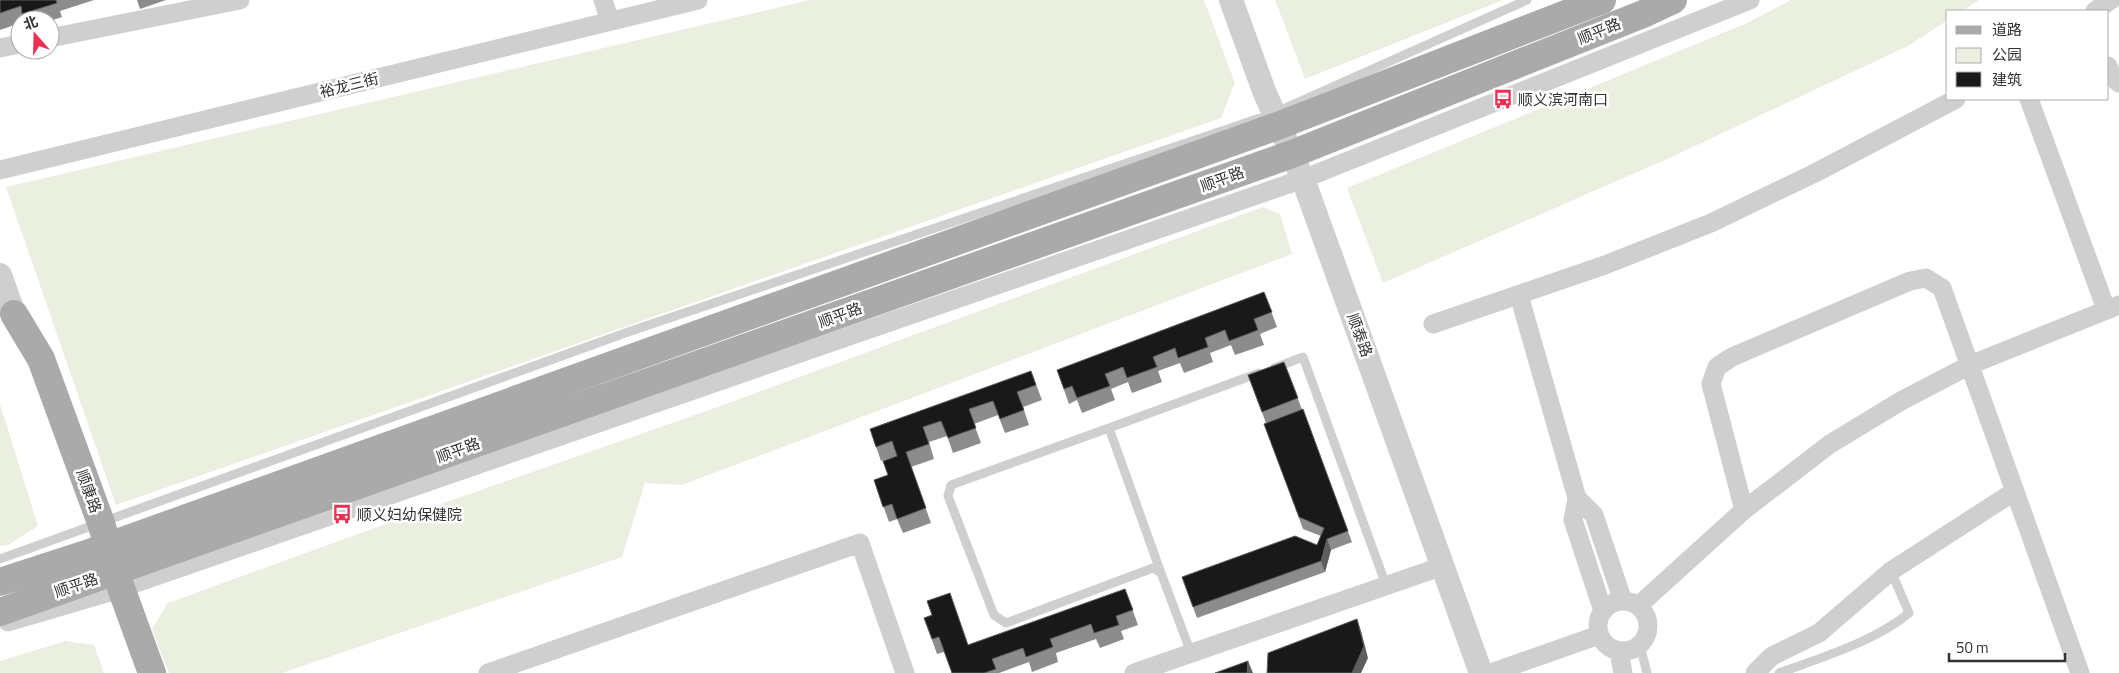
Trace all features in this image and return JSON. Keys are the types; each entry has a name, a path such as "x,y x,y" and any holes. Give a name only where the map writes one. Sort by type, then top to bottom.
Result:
{"main road":[{"name":"顺平路","path":"0,582 96,537 1277,119 1602,0"},
{"name":"顺平路","path":"0,612 111,582 1292,154 1633,18 1673,0"},
{"name":"顺康路","path":"14,314 27,368 96,537 111,582 135,673"},
{"name":"顺康路","path":"111,582 152,673"}],"street":[{"path":"60,36 240,0"},
{"path":"603,0 610,21"},
{"name":"裕龙三街","path":"0,170 698,0"},
{"name":"顺泰路","path":"1231,0 1264,92 1303,179 1481,673"},
{"path":"0,625 111,582 1303,179 1750,0"},
{"path":"2096,10 2111,0"},
{"path":"2109,68 2113,78 2119,83"},
{"path":"1433,324 1605,265 1711,223 1815,173 1954,100"},
{"path":"1519,295 1578,498 1594,515 1631,603 1645,612 1648,621 1649,630 1646,639 1640,646 1627,652 1611,649 1599,635 1599,618 1603,611 1608,606 1631,603 1744,510 1830,444 1902,401 1970,365 2112,307 2029,100"},
{"name":"顺康路","path":"0,275 14,314"},
{"path":"1744,510 1711,384 1717,367 1732,357 1910,281 1926,278 1942,288 2080,673"},
{"path":"1755,673 1772,656 1819,633 1891,571 2015,491"},
{"path":"1578,498 1573,520 1603,611"},
{"path":"488,673 860,544 905,673"},
{"path":"1134,673 1442,566"},
{"path":"1491,673 1599,635"},
{"path":"1619,652 1624,673"}],"lane":[{"path":"1277,119 1527,0"},
{"path":"1161,573 1153,568 1006,622 994,615 948,496 951,485 1304,357 1386,585"},
{"path":"1109,428 1191,653"},
{"path":"0,559 96,537"},
{"path":"1779,673 1834,652 1895,625 1909,613 1891,571"},
{"path":"1640,646 1647,673"}],"green space":[{"path":"810,0 1204,0 1235,83 1221,118 116,505 6,187"},
{"path":"1275,0 1503,0 1305,79"},
{"path":"1791,0 1979,0 1964,10 1946,10 1946,21 1908,46 1665,160 1383,283 1347,188 1747,23"},
{"path":"1263,207 1280,214 1292,254 682,485 645,483 622,557 282,673 169,673 152,629 168,603 424,510 712,409"},
{"path":"0,404 38,526 8,545 0,546"},
{"path":"65,641 94,645 104,673 0,673 0,661"}],"building":[{"path":"0,0 56,0 57,3 35,10 22,10 21,6 0,13"},
{"path":"1264,292 1272,312 1254,319 1258,330 1229,341 1225,330 1205,338 1208,347 1178,358 1175,348 1153,357 1157,367 1127,378 1123,367 1105,374 1110,386 1077,398 1072,386 1064,389 1057,370"},
{"path":"1284,362 1298,398 1262,412 1248,375"},
{"path":"1031,371 1036,385 1017,392 1024,410 1000,419 993,401 969,409 976,428 948,438 941,421 923,427 929,444 906,452 926,508 897,519 892,504 883,507 874,480 888,475 883,461 897,456 892,441 876,447 870,429"},
{"path":"1303,409 1348,531 1327,539 1321,561 1193,607 1182,577 1295,536 1317,545 1324,528 1299,517 1264,424"},
{"path":"1125,589 1133,610 1116,616 1119,625 1094,633 1091,624 1050,639 1053,647 1026,657 1023,648 992,659 996,669 984,673 952,673 939,637 932,639 924,618 932,615 927,601 950,593 968,645"},
{"path":"1357,619 1364,646 1352,673 1267,673 1268,653"},
{"path":"1248,661 1247,673 1215,673"}],"place":[{"name":"顺义滨河南口","path":"1503,99"},
{"name":"顺义妇幼保健院","path":"342,514"}]}
